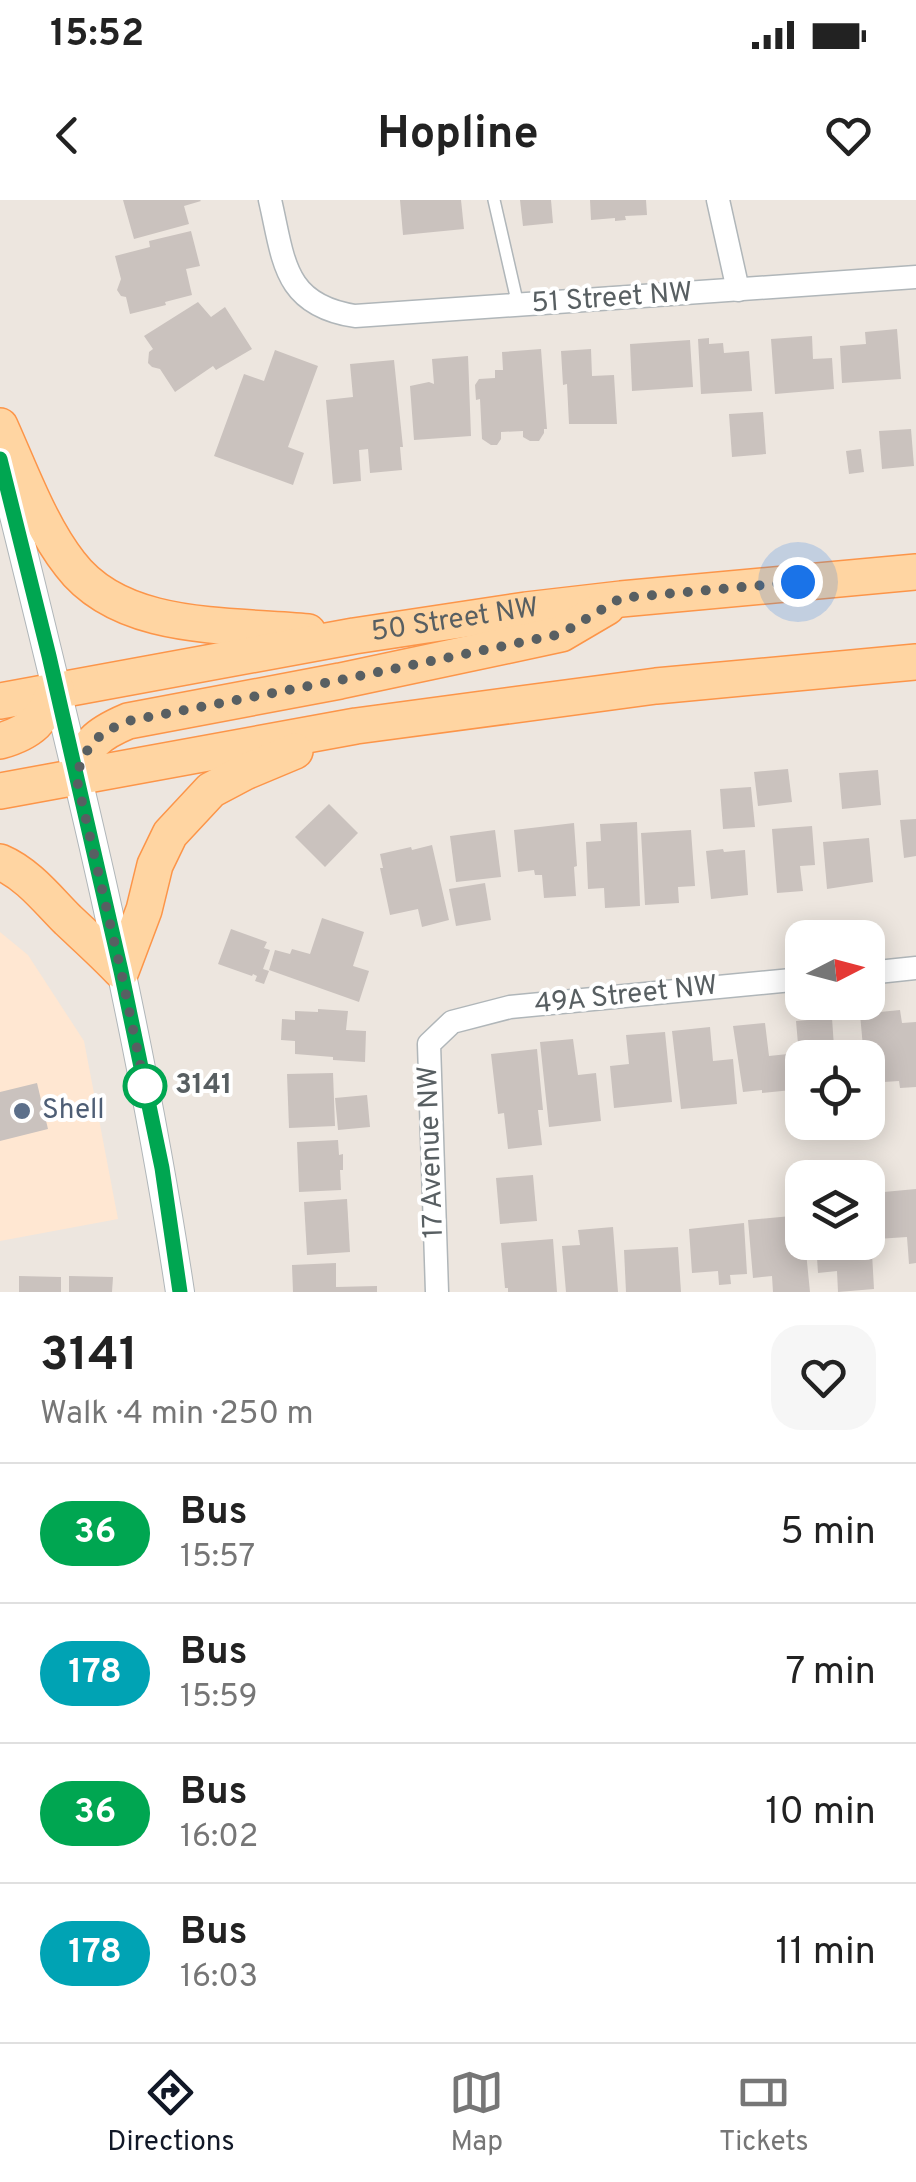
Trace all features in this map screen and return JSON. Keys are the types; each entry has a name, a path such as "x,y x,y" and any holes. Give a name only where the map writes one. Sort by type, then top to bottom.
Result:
{"main road":[{"path":"0,426 40,513 70,565 95,589 131,609 175,620 354,636"},
{"name":"50 Street NW","path":"0,701 354,636 526,610 916,572"},
{"path":"76,776 85,751 112,728 128,721 561,634 621,598"},
{"path":"0,791 356,726 656,686 916,662"},
{"path":"0,741 22,735 36,724 56,689"},
{"path":"0,862 38,888 121,971 144,910 155,865 184,816 211,790 228,781 356,726"}],"street":[{"name":"51 Street NW","path":"270,200 292,282 311,302 333,313 355,316 916,277"},
{"path":"718,200 738,290"},
{"path":"0,459 121,971 162,1168 180,1292"},
{"path":"885,971 916,968"},
{"name":"49A Street NW","path":"452,1022 510,1007 785,981"},
{"name":"17 Avenue NW","path":"437,1292 429,1044 452,1022"}],"lane":[{"path":"494,200 518,305"}],"shaded area":[{"path":"0,932 28,955 84,1041 118,1219 0,1241"}],"building":[{"path":"123,200 201,201 184,206 189,224 134,239"},
{"path":"400,200 461,200 464,229 403,235"},
{"path":"520,200 551,200 553,223 523,226"},
{"path":"590,200 646,200 647,215 625,216 626,220 615,221 591,220"},
{"path":"191,231 200,266 186,269 192,295 130,314 126,297 117,290 121,279 115,256 150,247 149,241"},
{"path":"198,302 211,317 225,307 252,349 216,370 213,366 175,392 160,369 148,363 153,349 144,336"},
{"path":"897,329 901,379 842,383 840,346 866,344 865,332"},
{"path":"812,336 813,359 832,358 834,389 775,394 771,339"},
{"path":"709,338 709,344 723,343 724,353 749,351 752,391 701,394 698,339"},
{"path":"690,340 693,387 632,391 630,344"},
{"path":"541,349 547,429 539,441 523,437 523,431 501,432 497,445 491,445 482,439 480,399 476,400 475,385 479,379 495,378 495,370 503,370 502,352"},
{"path":"591,349 592,376 614,375 617,424 569,424 561,351"},
{"path":"275,350 318,366 288,447 304,453 293,485 214,456 244,374 264,381"},
{"path":"468,356 471,436 414,440 410,386 434,384 432,359"},
{"path":"394,360 402,470 370,473 368,449 359,450 361,481 333,484 326,400 353,397 350,364"},
{"path":"763,412 766,454 732,457 729,414"},
{"path":"911,429 914,466 882,469 879,431"},
{"path":"861,449 864,472 849,474 846,451"},
{"path":"788,769 792,802 758,806 754,772"},
{"path":"878,770 881,805 842,809 839,773"},
{"path":"751,787 755,827 723,829 720,789"},
{"path":"329,804 358,833 325,867 295,837"},
{"path":"916,819 916,856 904,858 900,820"},
{"path":"637,822 640,906 605,908 604,888 588,889 586,842 601,841 600,824"},
{"path":"574,823 576,896 544,898 542,875 535,875 534,870 518,872 514,830"},
{"path":"812,826 815,865 800,866 803,891 777,893 772,829"},
{"path":"495,830 501,877 456,882 450,836"},
{"path":"691,830 695,886 678,887 679,903 645,905 641,833"},
{"path":"869,838 873,882 827,889 823,842"},
{"path":"432,845 449,920 422,927 418,909 390,915 380,854"},
{"path":"745,850 748,895 711,899 706,851"},
{"path":"485,883 491,920 456,926 449,889"},
{"path":"322,918 364,932 353,966 369,971 359,1002 269,970 275,950 310,954"},
{"path":"231,929 267,942 264,948 270,950 263,969 269,971 264,984 255,981 257,976 253,974 218,964"},
{"path":"900,1010 902,1023 916,1022 916,1087 900,1088 899,1081 885,1082 885,1040 862,1040 861,1020 885,1020 885,1012"},
{"path":"295,1011 348,1011 346,1030 366,1031 365,1062 295,1054 295,1041 281,1040 282,1019 295,1020"},
{"path":"832,1020 834,1040 798,1040 796,1021"},
{"path":"765,1023 769,1056 785,1054 785,1091 743,1092 733,1026"},
{"path":"710,1027 713,1061 733,1059 737,1104 681,1109 672,1031"},
{"path":"665,1032 672,1102 614,1108 610,1066 629,1064 626,1035"},
{"path":"573,1039 578,1075 596,1073 601,1121 549,1127 540,1042"},
{"path":"537,1049 542,1145 508,1149 504,1113 498,1114 491,1054"},
{"path":"333,1073 335,1126 289,1128 287,1074"},
{"name":"Shell","path":"37,1083 48,1129 0,1141 0,1092"},
{"path":"367,1095 370,1127 338,1130 335,1098"},
{"path":"338,1140 339,1155 343,1154 341,1190 299,1192 297,1142"},
{"path":"533,1175 537,1221 500,1224 496,1178"},
{"path":"916,1189 916,1263 909,1264 907,1237 885,1238 885,1192"},
{"path":"347,1199 350,1252 307,1255 304,1202"},
{"path":"785,1217 785,1260 807,1260 810,1292 773,1292 772,1276 753,1278 748,1220"},
{"path":"744,1223 747,1274 730,1275 731,1284 719,1285 718,1271 692,1273 689,1229"},
{"path":"613,1227 618,1292 566,1292 562,1246 580,1245 578,1230"},
{"path":"553,1239 557,1292 508,1292 501,1243"},
{"path":"678,1247 681,1292 626,1292 624,1250"},
{"path":"817,1260 872,1260 874,1289 838,1292 837,1271 818,1273"},
{"path":"336,1263 336,1287 377,1286 377,1292 293,1292 292,1265"},
{"path":"19,1276 61,1277 61,1292 19,1292"},
{"path":"69,1276 113,1277 112,1292 69,1292"}],"bus line":[{"name":"36","path":"0,459 121,971 162,1168 180,1292"}],"place":[{"name":"3141","path":"145,1086"},
{"name":"Shell","path":"22,1111"}],"route":[{"path":"145,1086 148,1102 76,776 85,751 97,739 128,721 561,634 621,598 798,582"}]}
